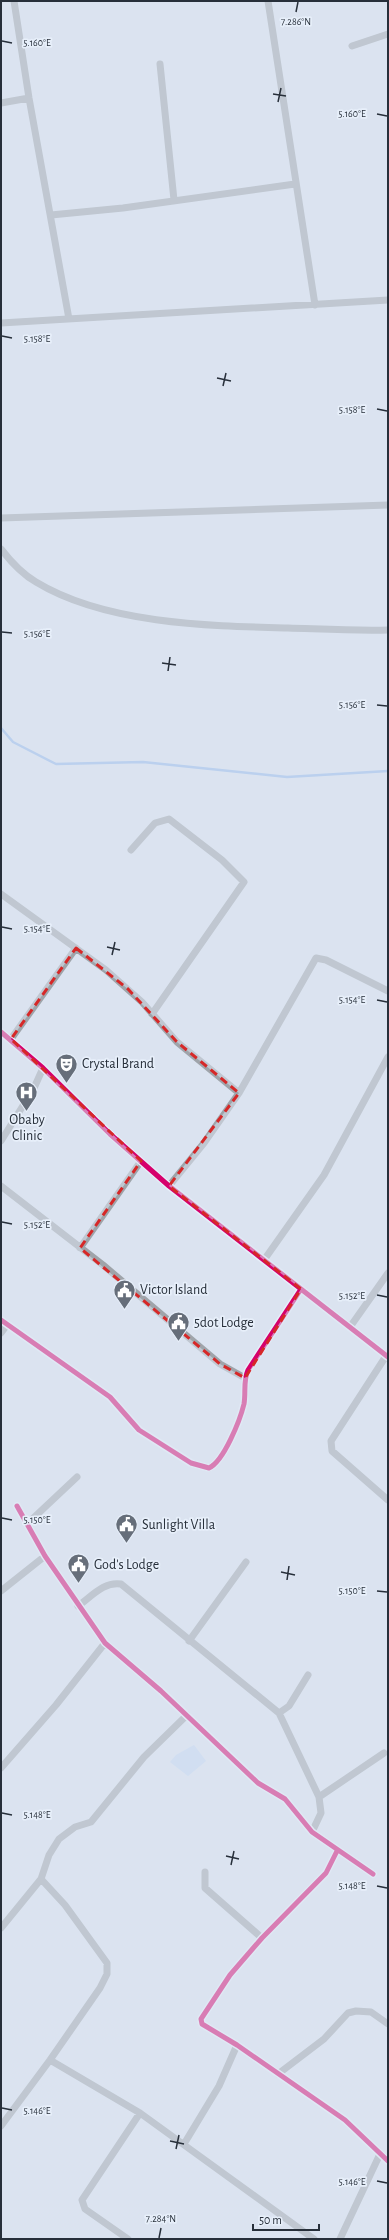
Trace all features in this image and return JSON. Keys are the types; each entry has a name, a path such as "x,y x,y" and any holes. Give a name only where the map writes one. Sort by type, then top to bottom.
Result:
{"street":[{"path":"14,1 29,98 69,319"},
{"path":"268,1 295,184 315,305"},
{"path":"352,46 388,34"},
{"path":"160,64 174,200"},
{"path":"1,103 29,98"},
{"path":"51,214 123,208 174,200 226,195 295,184"},
{"path":"1,323 388,300"},
{"path":"1,518 388,505"},
{"path":"1,549 20,571 36,582 83,604 121,613 176,622 260,628 388,630"},
{"path":"131,850 155,823 169,819 222,860 244,882 152,1014"},
{"path":"1,894 76,948 128,989 177,1042 239,1093"},
{"path":"11,1039 76,948"},
{"path":"169,1186 204,1143 239,1093 316,958 326,960 388,991"},
{"path":"1,1032 43,1068 110,1134 169,1186 387,1356 331,1441 330,1447 332,1451 388,1500"},
{"path":"264,1260 324,1175 388,1058"},
{"path":"1,1141 34,1088 43,1068"},
{"path":"80,1248 141,1161"},
{"path":"1,1186 80,1248 220,1364 245,1378"},
{"path":"350,1328 388,1273"},
{"path":"1,1332 4,1322 110,1397 139,1430 191,1462 203,1468 209,1468 218,1462 236,1426 243,1406 245,1378 301,1289"},
{"path":"28,1524 76,1477"},
{"path":"16,1506 28,1524 45,1556 78,1606 105,1643 187,1715 258,1783 286,1799 312,1832 337,1851 373,1874"},
{"path":"1,1591 45,1556"},
{"path":"189,1641 246,1562"},
{"path":"78,1606 106,1585 113,1583 121,1584 189,1641 280,1712 319,1796 321,1813 312,1832"},
{"path":"1,1768 51,1710 105,1643"},
{"path":"280,1712 289,1706 308,1675"},
{"path":"1,1928 40,1880 49,1855 59,1839 66,1832 91,1822 144,1757 187,1715"},
{"path":"319,1796 384,1753"},
{"path":"337,1851 322,1877 262,1938 230,1975 201,2020 202,2024 236,2045 345,2120 388,2161"},
{"path":"205,1872 205,1888 262,1938"},
{"path":"1,2126 50,2060 100,1988 107,1974 108,1967 65,1905 40,1880"},
{"path":"278,2074 324,2039 348,2013 360,2011 371,2012 388,2024"},
{"path":"184,2144 219,2086 236,2045"},
{"path":"50,2060 140,2113 314,2239"},
{"path":"128,2239 85,2209 82,2200 140,2113"},
{"path":"340,2239 380,2154"}],"highlighted area":[{"path":"76,948 128,989 177,1042 239,1093 169,1186 301,1289 245,1378 220,1364 80,1248 141,1161 11,1039"}],"shaded area":[{"path":"194,1745 206,1761 188,1776 170,1762 176,1755"}],"waterway":[{"path":"1,728 13,742 56,764 143,762 287,777 388,771"}],"cycle path":[{"path":"1,1032 43,1068 110,1134 169,1186 388,1357"},
{"path":"1,1320 110,1397 139,1430 191,1463 209,1468 215,1464 226,1449 239,1420 244,1404 248,1370 301,1289"},
{"path":"17,1506 45,1556 105,1643 161,1691 258,1783 285,1799 312,1832 373,1874"},
{"path":"337,1851 326,1873 262,1938 230,1975 201,2019 202,2024 237,2045 345,2120 388,2161"}],"place":[{"name":"Crystal Brand","path":"67,1084"},
{"name":"Obaby Clinic","path":"27,1112"},
{"name":"Victor Island","path":"125,1310"},
{"name":"5dot Lodge","path":"179,1342"},
{"name":"Sunlight Villa","path":"126,1544"},
{"name":"God's Lodge","path":"79,1584"}]}
